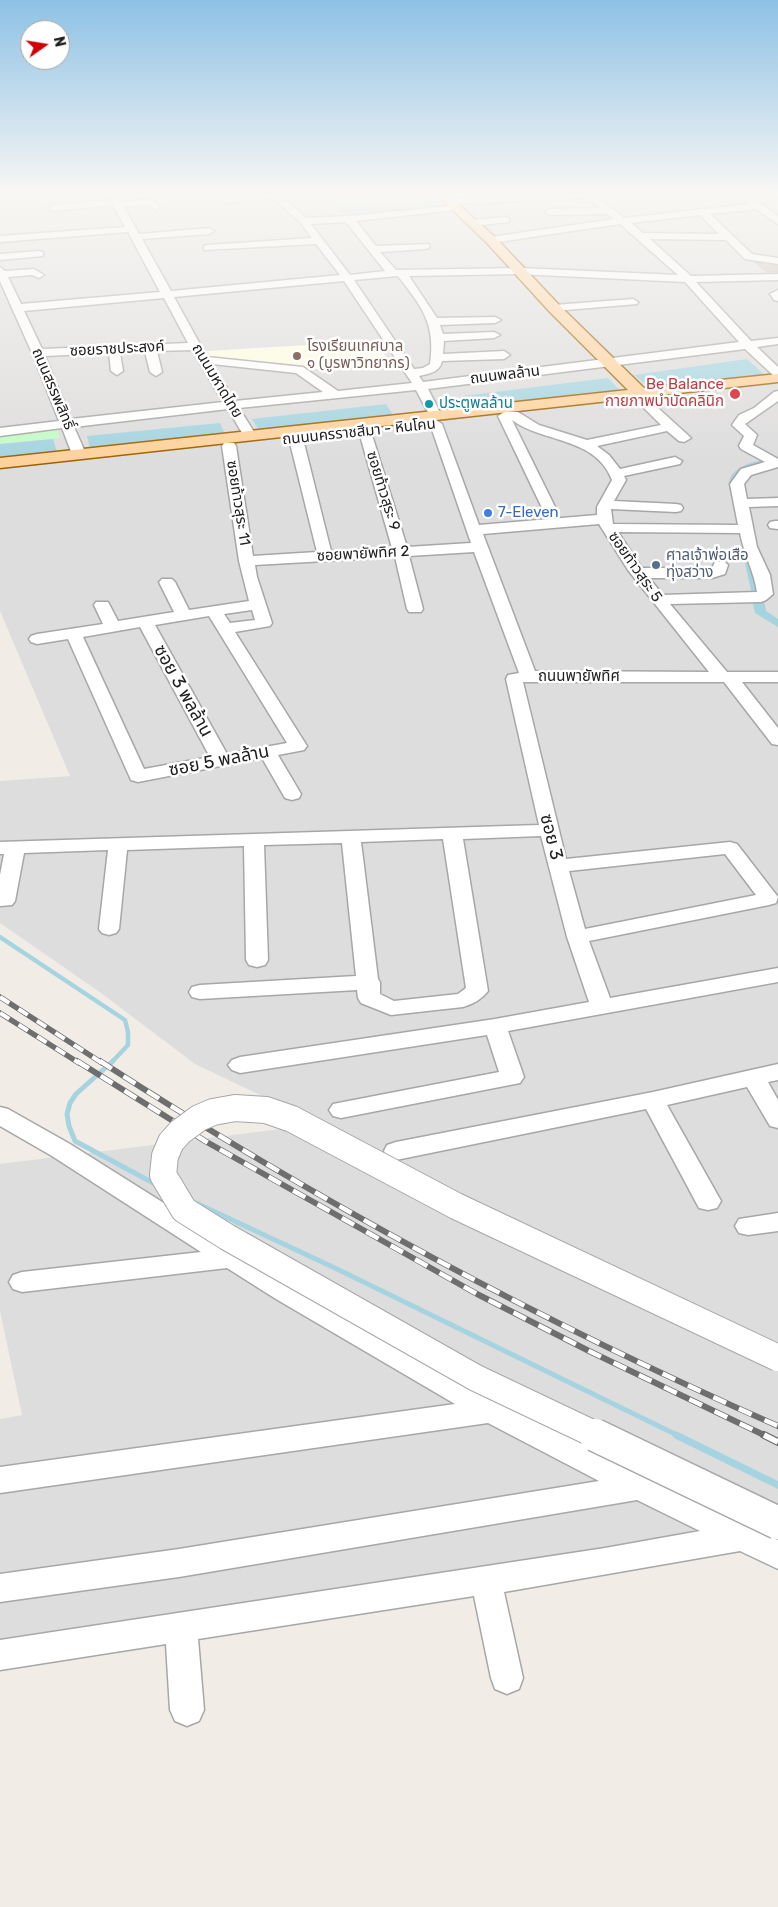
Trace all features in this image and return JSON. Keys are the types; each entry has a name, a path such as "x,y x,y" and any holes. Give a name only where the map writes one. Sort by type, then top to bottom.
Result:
{"main road":[{"path":"532,284 643,398"},
{"path":"0,467 250,435 436,420 643,398 778,378"},
{"name":"ถนนนครราชสีมา - หินโคน","path":"70,457 229,446 365,432 436,420 509,416 643,398 773,388"}],"street":[{"name":"ถนนสรรพสิทธิ์","path":"6,284 18,308 68,424 70,457"},
{"name":"ถนนมหาดไทย","path":"160,284 203,360 250,435"},
{"path":"18,308 283,284"},
{"name":"ถนนพายัพทิศ","path":"350,284 420,386 436,420 480,547 529,676 778,677"},
{"path":"407,284 416,293 432,322 438,348 433,368 411,373"},
{"path":"693,284 748,345 778,372"},
{"path":"778,293 775,294 778,298"},
{"path":"554,308 633,302"},
{"path":"432,322 496,320"},
{"path":"438,348 494,335"},
{"name":"ถนนพลล้าน","path":"231,405 420,386 778,341"},
{"name":"ซอยราชประสงค์","path":"38,353 196,346"},
{"path":"150,348 156,372"},
{"path":"438,348 504,350"},
{"path":"114,350 116,371"},
{"path":"203,360 300,370 336,395"},
{"path":"658,600 761,597 765,594 762,575 750,547 738,484 746,472 776,462 746,446 751,436 738,425 743,418 761,408 778,395"},
{"path":"643,398 669,427 684,438"},
{"path":"0,432 231,405"},
{"path":"761,408 778,416"},
{"path":"509,416 587,444 604,458 617,474 619,480 606,517"},
{"path":"509,416 549,510"},
{"path":"587,444 669,427"},
{"name":"ซอยท้าวสุระ 9","path":"365,432 401,552 415,609"},
{"path":"296,439 325,556"},
{"path":"750,439 770,445"},
{"name":"ซอยท้าวสุระ 11","path":"225,629 264,623 249,577 229,446"},
{"path":"617,474 675,461"},
{"path":"741,503 778,502"},
{"path":"474,530 517,528 676,508"},
{"path":"606,517 746,529"},
{"name":"ซอยท้าวสุระ 5","path":"606,517 638,573 658,600 726,677"},
{"name":"ซอยพายัพทิศ 2","path":"246,560 480,547"},
{"path":"638,573 712,573 720,571 720,565"},
{"path":"762,575 778,575"},
{"path":"167,582 184,616"},
{"path":"37,639 257,604"},
{"path":"102,605 113,627"},
{"name":"ซอย 5 พลล้าน","path":"73,633 138,776 195,771 221,760 298,746 214,611"},
{"name":"ซอย 3 พลล้าน","path":"145,622 221,760"},
{"name":"ซอย 3","path":"529,676 514,679 548,830 577,937 602,1008"},
{"path":"726,677 771,722 778,740"},
{"path":"267,752 292,794"},
{"path":"5,901 8,848 548,830"},
{"path":"577,937 769,900 730,848 719,830"},
{"path":"351,837 369,982 369,998 391,1008 464,1000 477,991 452,833"},
{"path":"254,840 257,960"},
{"path":"108,929 118,845"},
{"path":"558,866 730,848"},
{"path":"240,1065 602,1008 778,974"},
{"path":"200,992 369,982"},
{"path":"341,1110 512,1078 495,1026"},
{"path":"396,1151 653,1100 778,1072"},
{"path":"753,1077 778,1120"},
{"path":"653,1100 708,1201"},
{"path":"778,1358 456,1206 292,1118 266,1110 235,1108 213,1112 199,1118 180,1132 171,1142 165,1156 163,1175 184,1210 227,1237 476,1378 778,1523"},
{"path":"0,1115 61,1150 285,1292 491,1411 639,1488 778,1555"},
{"path":"748,1226 778,1222"},
{"path":"22,1282 232,1258"},
{"path":"0,1480 491,1411"},
{"path":"0,1588 179,1563 639,1488"},
{"path":"0,1655 486,1580 740,1538"},
{"path":"486,1580 507,1678"},
{"path":"180,1628 187,1710"}],"shaded area":[{"path":"0,284 778,284 778,1543 0,1659 0,1419 22,1415 0,1311 0,1164 321,1124 195,1064 101,993 0,923 0,781 70,776 0,611"},
{"name":"โรงเรียนเทศบาล ๑ (บูรพาวิทยากร)","path":"375,341 393,367 298,369 212,360 207,351"}],"green space":[{"path":"57,428 60,438 0,444 0,433"}],"water":[{"path":"747,359 767,377 651,389 634,375"},
{"path":"608,378 621,392 471,408 463,396"},
{"path":"386,404 394,416 259,430 252,419"},
{"path":"220,423 225,434 90,448 87,436"},
{"path":"53,439 57,452 0,458 0,444"}],"waterway":[{"path":"734,491 733,484 738,473 748,467 767,462"},
{"path":"750,563 757,595"},
{"path":"758,600 761,613 778,624"},
{"path":"0,937 125,1020 128,1032 128,1045 112,1062"},
{"path":"112,1062 76,1094 70,1103 67,1114 69,1126 75,1141 157,1185"},
{"path":"196,1203 337,1269 679,1436"},
{"path":"676,1435 778,1485"}],"railway":[{"path":"0,997 102,1063"},
{"path":"0,1013 79,1063"},
{"path":"77,1061 205,1141 477,1294 589,1351 766,1436"},
{"path":"100,1061 264,1162 432,1257 603,1345 778,1426"},
{"path":"766,1436 778,1442"}],"place":[{"name":"โรงเรียนเทศบาล ๑ (บูรพาวิทยากร)","path":"297,356"},
{"name":"Be Balance กายภาพบำบัดคลินิก","path":"735,394"},
{"name":"ประตูพลล้าน","path":"429,404"},
{"name":"7-Eleven","path":"488,513"},
{"name":"ศาลเจ้าพ่อเสือ ทุ่งสว่าง","path":"656,565"}]}
